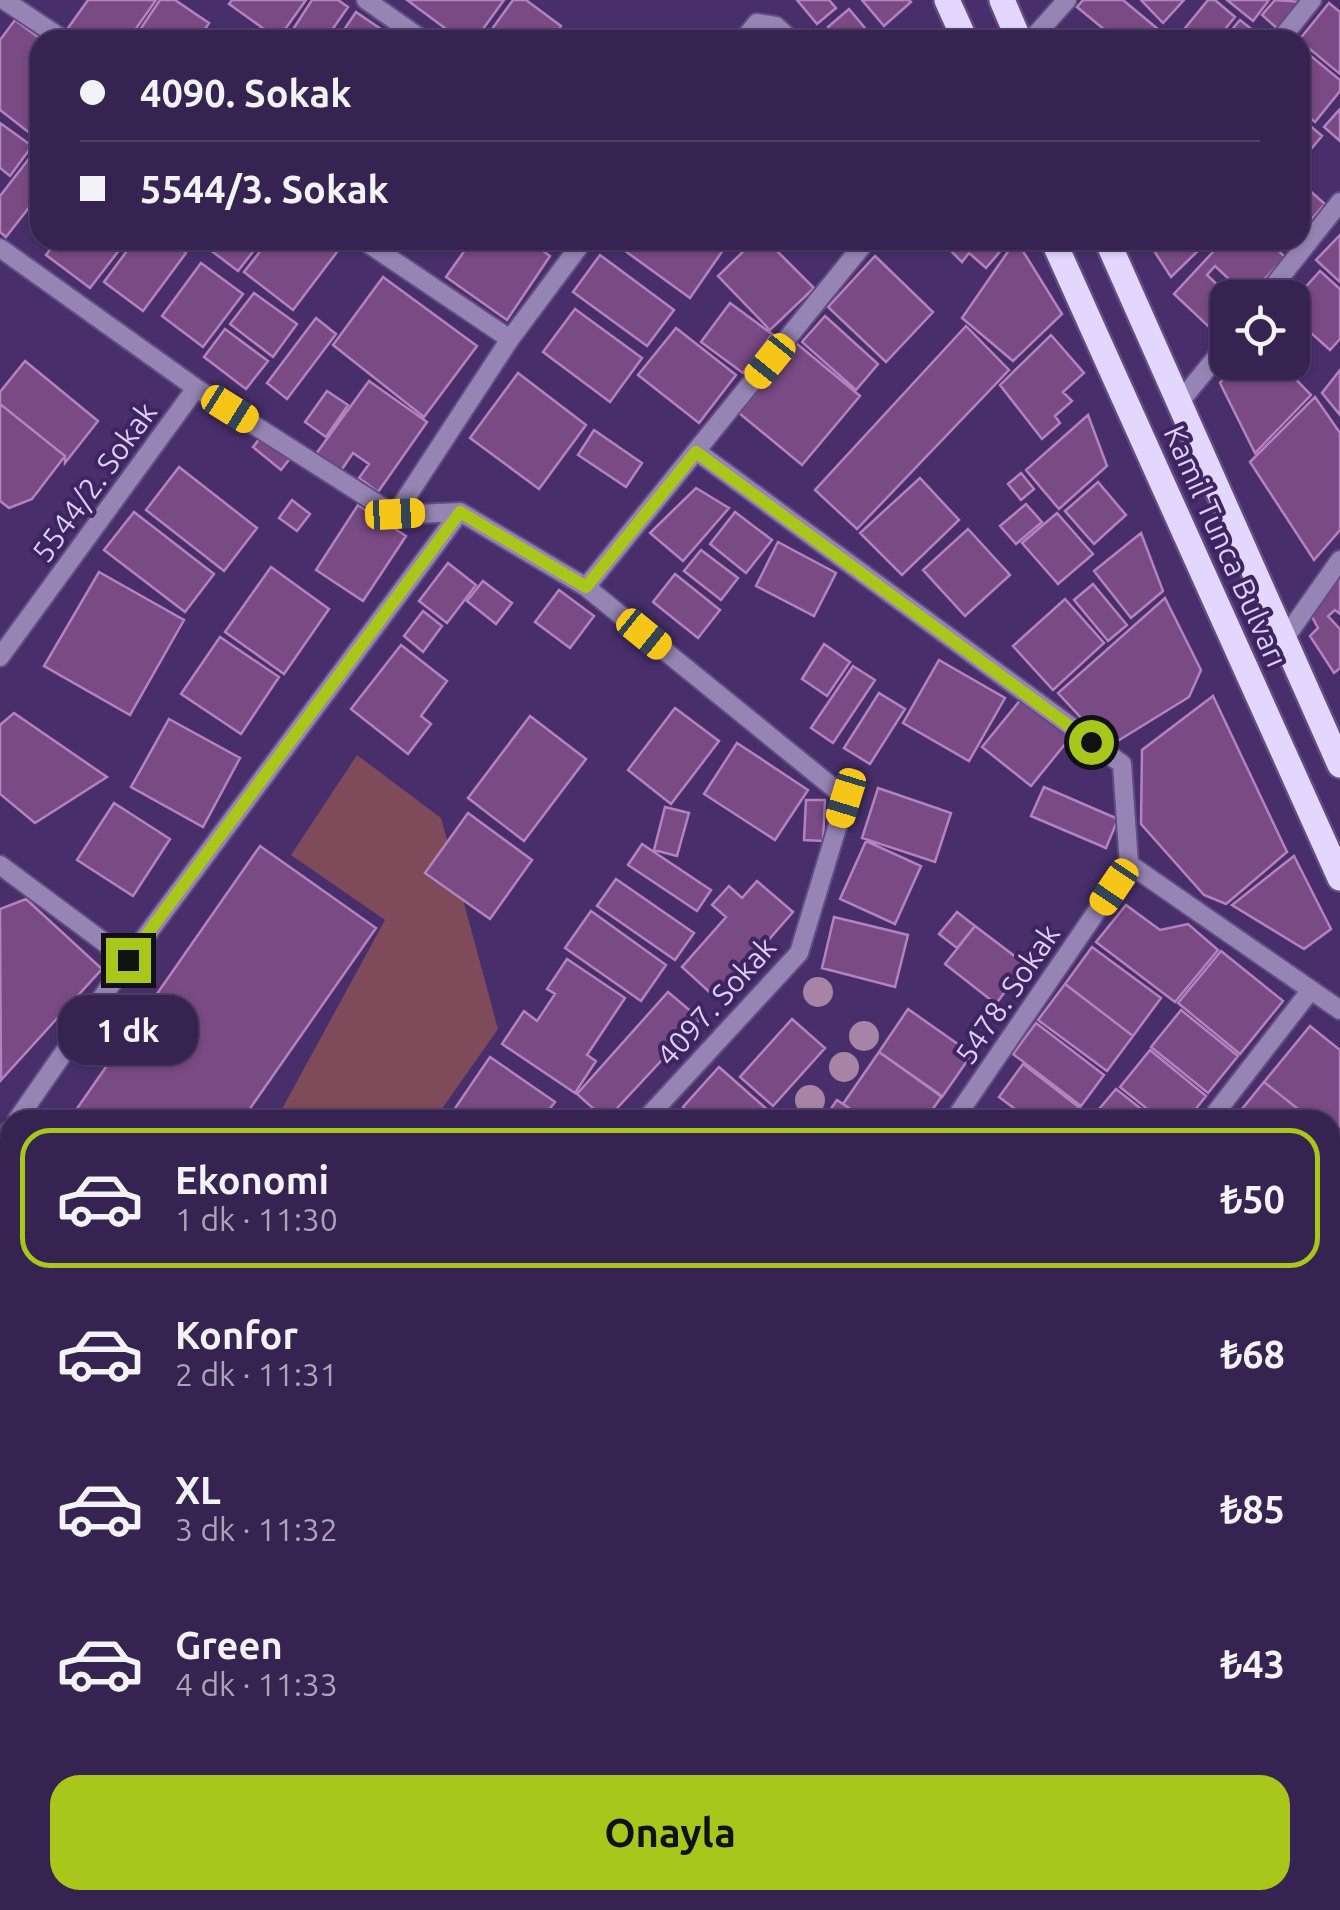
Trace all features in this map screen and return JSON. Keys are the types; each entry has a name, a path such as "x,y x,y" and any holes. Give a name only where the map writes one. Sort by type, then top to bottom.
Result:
{"main road":[{"path":"947,0 960,30"},
{"path":"1002,0 1015,30"},
{"name":"Kamil Tunca Bulvarı","path":"1057,250 1340,878"},
{"name":"Kamil Tunca Bulvarı","path":"1115,250 1178,404 1340,764"}],"street":[{"path":"366,0 409,30"},
{"path":"1040,30 1067,0"},
{"path":"1288,30 1312,0"},
{"path":"4,3 48,30"},
{"path":"751,30 756,23 781,30"},
{"path":"1310,240 1340,202"},
{"path":"0,248 196,388 395,514 460,512"},
{"path":"378,250 510,339"},
{"path":"395,514 510,339 577,250"},
{"path":"586,587 859,250"},
{"path":"1278,280 1302,250"},
{"path":"1178,404 1210,364"},
{"name":"5544/2. Sokak","path":"0,657 196,388"},
{"path":"696,452 1122,764 1129,864 1340,1010"},
{"path":"24,1110 128,960 460,512"},
{"name":"4097. Sokak","path":"460,512 586,587 846,798 799,954 654,1110"},
{"path":"1285,638 1340,560"},
{"name":"5478. Sokak","path":"961,1110 1129,864"},
{"path":"0,865 128,960"},
{"path":"1218,1110 1310,991"}],"shaded area":[{"path":"357,755 441,818 498,1029 441,1110 281,1110 385,920 291,855"}],"building":[{"path":"88,0 156,0 135,30 68,28"},
{"path":"160,0 175,0 209,23 204,30 140,30"},
{"path":"232,0 306,0 284,30 265,30 229,4"},
{"path":"312,0 338,0 348,7 332,30 292,30"},
{"path":"407,0 504,0 482,30 448,30"},
{"path":"513,0 526,0 561,26 558,30 491,30"},
{"path":"797,0 829,0 836,8 817,24"},
{"path":"862,0 909,0 911,2 884,26"},
{"path":"1083,0 1123,0 1159,30 1105,30 1077,7"},
{"path":"1141,0 1184,0 1163,23"},
{"path":"1208,0 1215,0 1235,17 1224,30 1184,30"},
{"path":"1227,0 1269,0 1253,21"},
{"path":"1275,0 1302,2 1279,30 1262,15"},
{"path":"1329,3 1340,12 1340,74 1310,49 1307,30"},
{"path":"849,9 867,30 831,30 828,27"},
{"path":"356,12 382,30 344,30"},
{"path":"15,20 30,31 30,133 0,110 0,40"},
{"path":"1240,20 1252,30 1232,30"},
{"path":"1310,55 1340,80 1340,91 1315,122 1310,118"},
{"path":"1340,109 1340,141 1324,127"},
{"path":"0,123 30,145 30,149 10,176 0,168"},
{"path":"1310,126 1322,136 1310,150"},
{"path":"30,157 30,206 6,237 0,232 0,196"},
{"path":"1310,191 1325,204 1310,221"},
{"path":"1340,235 1340,282 1316,260"},
{"path":"50,250 119,250 90,288 46,255"},
{"path":"128,250 186,253 143,311 104,282"},
{"path":"210,250 254,250 238,271"},
{"path":"261,250 338,250 293,310 244,272"},
{"path":"465,250 542,250 550,256 507,320 446,277"},
{"path":"624,250 723,250 690,298"},
{"path":"745,250 776,250 814,288 770,330 718,276"},
{"path":"950,250 1001,250 986,268 969,253 962,262"},
{"path":"1009,250 1022,250 1062,314 1013,361 962,318"},
{"path":"1153,250 1199,250 1171,277"},
{"path":"1215,250 1278,250 1285,257 1264,280 1230,280 1215,266 1207,275 1212,280 1209,327 1174,294"},
{"path":"600,255 674,310 647,346 573,292"},
{"path":"875,256 933,312 886,362 828,307"},
{"path":"201,263 243,294 203,347 162,316"},
{"path":"1320,271 1340,289 1340,339 1330,350 1310,332 1310,282"},
{"path":"383,277 477,346 424,417 333,345"},
{"path":"254,293 297,324 273,357 230,324"},
{"path":"730,303 772,334 743,373 701,342"},
{"path":"575,309 642,358 610,402 543,352"},
{"path":"825,316 878,364 856,390 802,342"},
{"path":"316,318 336,334 287,399 267,383"},
{"path":"966,326 1009,370 857,529 815,490"},
{"path":"676,328 736,375 699,423 638,375"},
{"path":"225,329 268,361 246,389 204,357"},
{"path":"1051,335 1084,373 1063,392 1072,401 1055,416 1060,423 1042,439 1000,385"},
{"path":"796,343 860,396 802,465 739,413"},
{"path":"25,361 98,421 65,463 65,456 0,404 0,392"},
{"path":"1340,370 1340,415 1322,393"},
{"path":"518,373 586,425 539,489 470,438"},
{"path":"1296,380 1311,395 1255,453 1220,383"},
{"path":"369,381 427,422 378,492 359,478 369,464 353,453 338,475 313,458"},
{"path":"327,391 348,405 326,437 305,422"},
{"path":"1315,397 1340,433 1340,530 1314,560 1250,462"},
{"path":"0,404 65,456 32,499 9,508 0,501"},
{"path":"1088,415 1107,466 1059,509 1026,470"},
{"path":"594,430 642,463 626,487 578,455"},
{"path":"263,434 292,456 281,470 253,447"},
{"path":"179,467 257,528 224,571 146,510"},
{"path":"1021,473 1034,489 1021,500 1008,484"},
{"path":"920,478 959,520 902,575 860,533"},
{"path":"1098,482 1126,515 1094,544 1065,511"},
{"path":"696,488 729,508 683,561 650,533"},
{"path":"292,500 310,514 297,531 279,518"},
{"path":"1026,504 1042,522 1016,544 1000,526"},
{"path":"358,505 406,536 363,601 316,570"},
{"path":"134,512 214,574 185,612 104,550"},
{"path":"735,512 772,540 746,573 710,544"},
{"path":"1057,513 1093,554 1058,584 1022,543"},
{"path":"968,529 1010,575 965,616 923,570"},
{"path":"1141,533 1163,591 1131,618 1094,571"},
{"path":"778,542 836,573 814,616 756,586"},
{"path":"701,550 738,578 721,600 684,571"},
{"path":"448,563 476,585 447,623 419,601"},
{"path":"271,567 329,609 284,674 225,632"},
{"path":"1340,568 1340,614 1335,610 1328,616 1340,629 1340,668 1334,673 1310,636 1318,628 1309,611"},
{"path":"99,572 184,620 130,715 44,666"},
{"path":"675,574 720,610 698,638 653,602"},
{"path":"483,581 512,603 496,624 467,601"},
{"path":"1093,584 1127,625 1108,641 1074,600"},
{"path":"559,590 594,616 570,648 535,622"},
{"path":"1165,598 1201,670 1189,697 1108,747 1058,693"},
{"path":"1065,599 1104,643 1053,690 1013,646"},
{"path":"423,611 442,626 423,652 404,636"},
{"path":"220,637 279,677 241,734 181,694"},
{"path":"824,644 850,662 827,696 802,679"},
{"path":"401,645 447,681 421,716 431,724 408,754 351,709"},
{"path":"939,660 1005,698 969,761 903,723"},
{"path":"853,666 875,680 833,743 811,728"},
{"path":"879,693 905,709 870,764 844,748"},
{"path":"1213,696 1287,852 1226,904 1204,895 1141,824 1142,750"},
{"path":"1022,698 1070,738 1031,786 982,747"},
{"path":"675,708 719,741 671,804 628,770"},
{"path":"14,713 107,777 35,823 0,794 0,725"},
{"path":"530,716 586,759 524,841 468,798"},
{"path":"169,719 240,758 203,827 131,787"},
{"path":"737,743 808,790 775,840 704,794"},
{"path":"1044,787 1118,819 1106,848 1031,816"},
{"path":"878,788 951,813 935,862 862,838"},
{"path":"806,800 825,800 823,841 804,840"},
{"path":"114,803 170,839 133,896 77,860"},
{"path":"665,807 689,813 677,856 654,850"},
{"path":"468,813 532,860 490,919 425,873"},
{"path":"866,841 921,866 895,924 840,899"},
{"path":"642,844 711,890 697,911 628,865"},
{"path":"260,846 376,928 249,1110 76,1110"},
{"path":"1294,856 1331,929 1304,949 1232,905"},
{"path":"616,879 694,933 675,960 597,906"},
{"path":"757,881 793,912 717,999 682,967 726,917 712,905 729,886 742,898"},
{"path":"26,899 102,969 1,1080 0,909"},
{"path":"1126,905 1160,930 1188,924 1218,950 1175,1002 1096,942"},
{"path":"591,911 666,965 641,1001 565,948"},
{"path":"957,912 975,926 957,948 939,934"},
{"path":"834,917 908,935 895,987 822,968"},
{"path":"975,926 1025,964 996,1004 945,964"},
{"path":"1092,947 1161,998 1133,1036 1065,984"},
{"path":"1221,951 1283,1001 1240,1054 1178,1003"},
{"path":"567,959 625,998 587,1055 596,1061 575,1093 502,1044 524,1011 537,1021 555,994 547,989"},
{"path":"1065,984 1133,1036 1107,1071 1038,1020"},
{"path":"668,992 700,1019 615,1110 595,1110 577,1094"},
{"path":"908,1009 972,1054 942,1097 879,1052"},
{"path":"1181,1010 1238,1056 1208,1093 1151,1047"},
{"path":"792,1019 825,1048 773,1106 740,1077"},
{"path":"1036,1023 1104,1075 1081,1106 1013,1054"},
{"path":"1310,1026 1340,1050 1340,1110 1299,1110 1264,1082"},
{"path":"1150,1050 1206,1096 1195,1110 1149,1110 1120,1087"},
{"path":"879,1052 942,1096 932,1110 852,1110 843,1104"},
{"path":"490,1057 555,1102 549,1110 454,1110"},
{"path":"1023,1064 1080,1108 1017,1110 999,1097"},
{"path":"719,1067 768,1110 686,1110 683,1107"},
{"path":"1264,1082 1299,1110 1241,1110"},
{"path":"1116,1089 1142,1110 1098,1110"},
{"path":"837,1100 852,1110 830,1110"}],"route":[{"path":"128,960 460,512 586,587 696,452 846,566 1091,742"}]}
